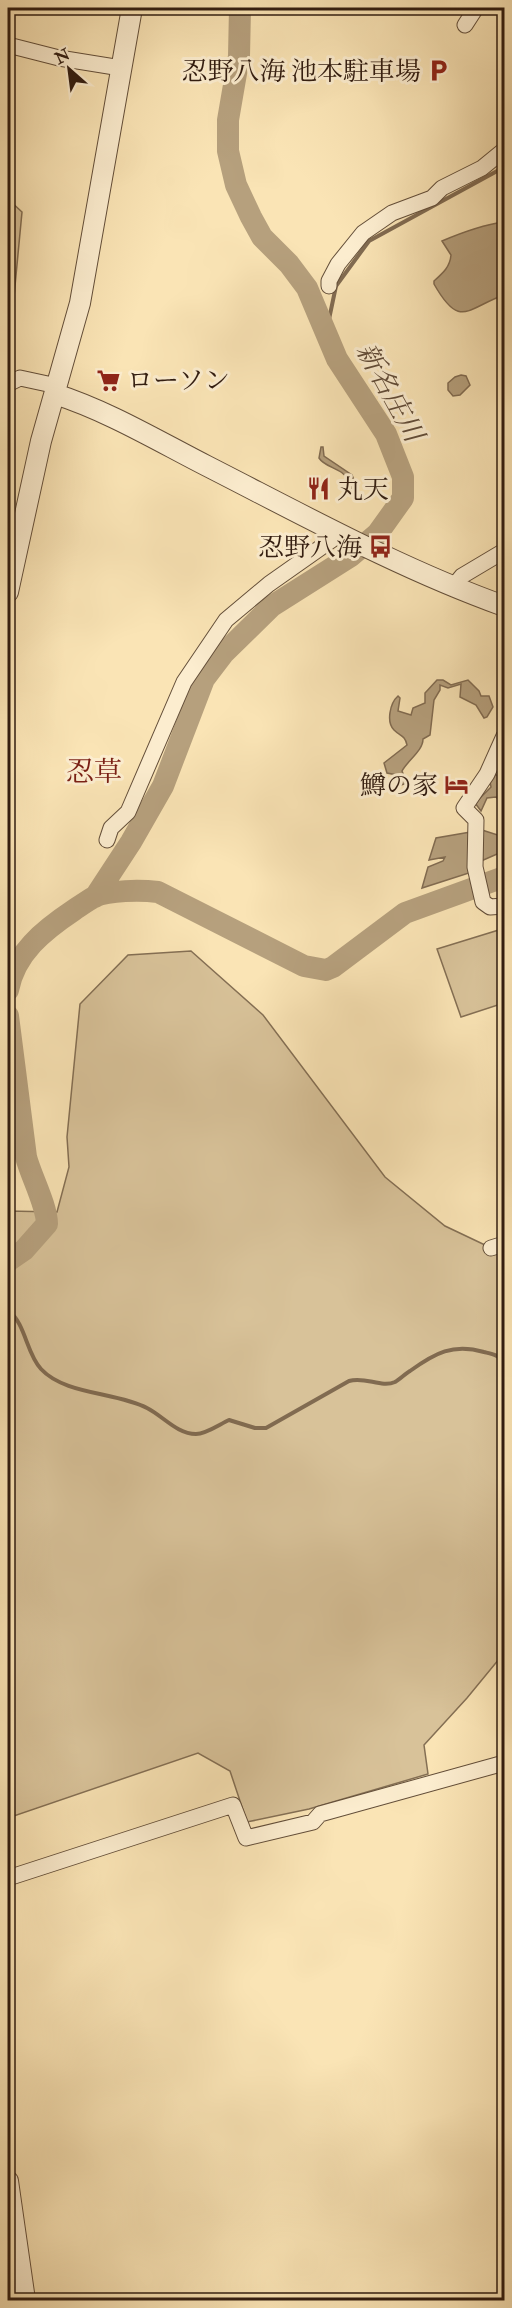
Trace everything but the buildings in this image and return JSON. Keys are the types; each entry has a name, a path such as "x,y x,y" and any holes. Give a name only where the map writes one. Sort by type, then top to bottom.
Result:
{"street":[{"path":"8,592 28,496 80,303 132,8"},
{"path":"465,25 476,8"},
{"path":"8,45 59,58 121,68"},
{"path":"329,286 329,281 338,264 363,233 392,213 432,198 442,188 459,182 482,168 504,150"},
{"path":"8,384 20,378 56,390 341,535 453,587 504,606"},
{"path":"107,840 111,828 128,812 184,682 226,620 269,584 341,535"},
{"path":"453,587 462,576 504,551"},
{"path":"504,736 487,774 464,808 476,820 475,867 483,902 490,907 504,906"},
{"path":"8,1878 233,1805 246,1838 313,1822 320,1814 504,1763"},
{"path":"8,2181 25,2301"}],"shaded area":[{"path":"8,199 22,212 11,328 8,328"},
{"path":"504,222 504,295 465,312 458,311 443,298 434,284 434,281 445,270 451,255 442,241 473,229"},
{"path":"461,375 466,376 470,385 460,395 453,396 448,390 448,383"},
{"path":"321,447 323,447 324,456 352,475 356,485 353,489 350,490 346,476 319,458"},
{"path":"437,680 443,680 451,685 468,680 481,696 489,696 493,707 484,718 476,705 460,697 461,684 448,688 440,685 440,690 434,700 430,735 423,739 421,748 402,771 407,783 398,786 400,781 397,775 387,773 384,763 407,745 404,737 392,727 391,708 398,696 400,698 398,711 411,715 413,708 425,703 425,693"},
{"path":"495,775 499,775 504,781 504,805 496,797 487,798 481,811 475,803 491,787 490,782"},
{"path":"482,830 504,837 504,851 472,865 472,872 422,888 428,867 443,861 445,857 429,860 436,838"},
{"path":"502,929 504,934 504,1003 461,1017 437,949"},
{"path":"191,951 263,1015 385,1177 445,1226 504,1254 504,1653 424,1745 428,1774 309,1809 247,1822 230,1771 198,1753 8,1818 8,1211 57,1212 69,1167 67,1137 80,1004 128,955"}],"waterway":[{"name":"新名庄川","path":"95,897 131,842 163,786 204,679 223,654 272,606 351,556 378,533 403,498 403,477 386,434 337,359 307,288 289,264 262,237 236,185 228,151 228,120 239,56 240,8"},
{"path":"499,170 504,162"},
{"path":"329,342 328,324 336,286 369,241 499,170 504,171"},
{"path":"8,990 17,965 42,934 91,899 108,893 158,892 304,966 326,970 405,913 504,877"},
{"path":"8,1016 26,1157 47,1224 24,1250 8,1261"},
{"path":"8,1310 19,1323 36,1362 51,1377 77,1389 135,1403 153,1411 183,1431 196,1434 208,1431 229,1420 255,1428 266,1428 349,1381 361,1380 384,1384 395,1382 428,1359 445,1351 473,1349 498,1356 504,1362"}],"place":[{"name":"忍野八海 池本駐車場","path":"439,71"},
{"name":"ローソン","path":"109,380"},
{"name":"丸天","path":"319,489"},
{"name":"忍野八海","path":"380,547"},
{"name":"鱒の家","path":"456,785"}],"district":[{"name":"忍草","path":"94,771"}]}
